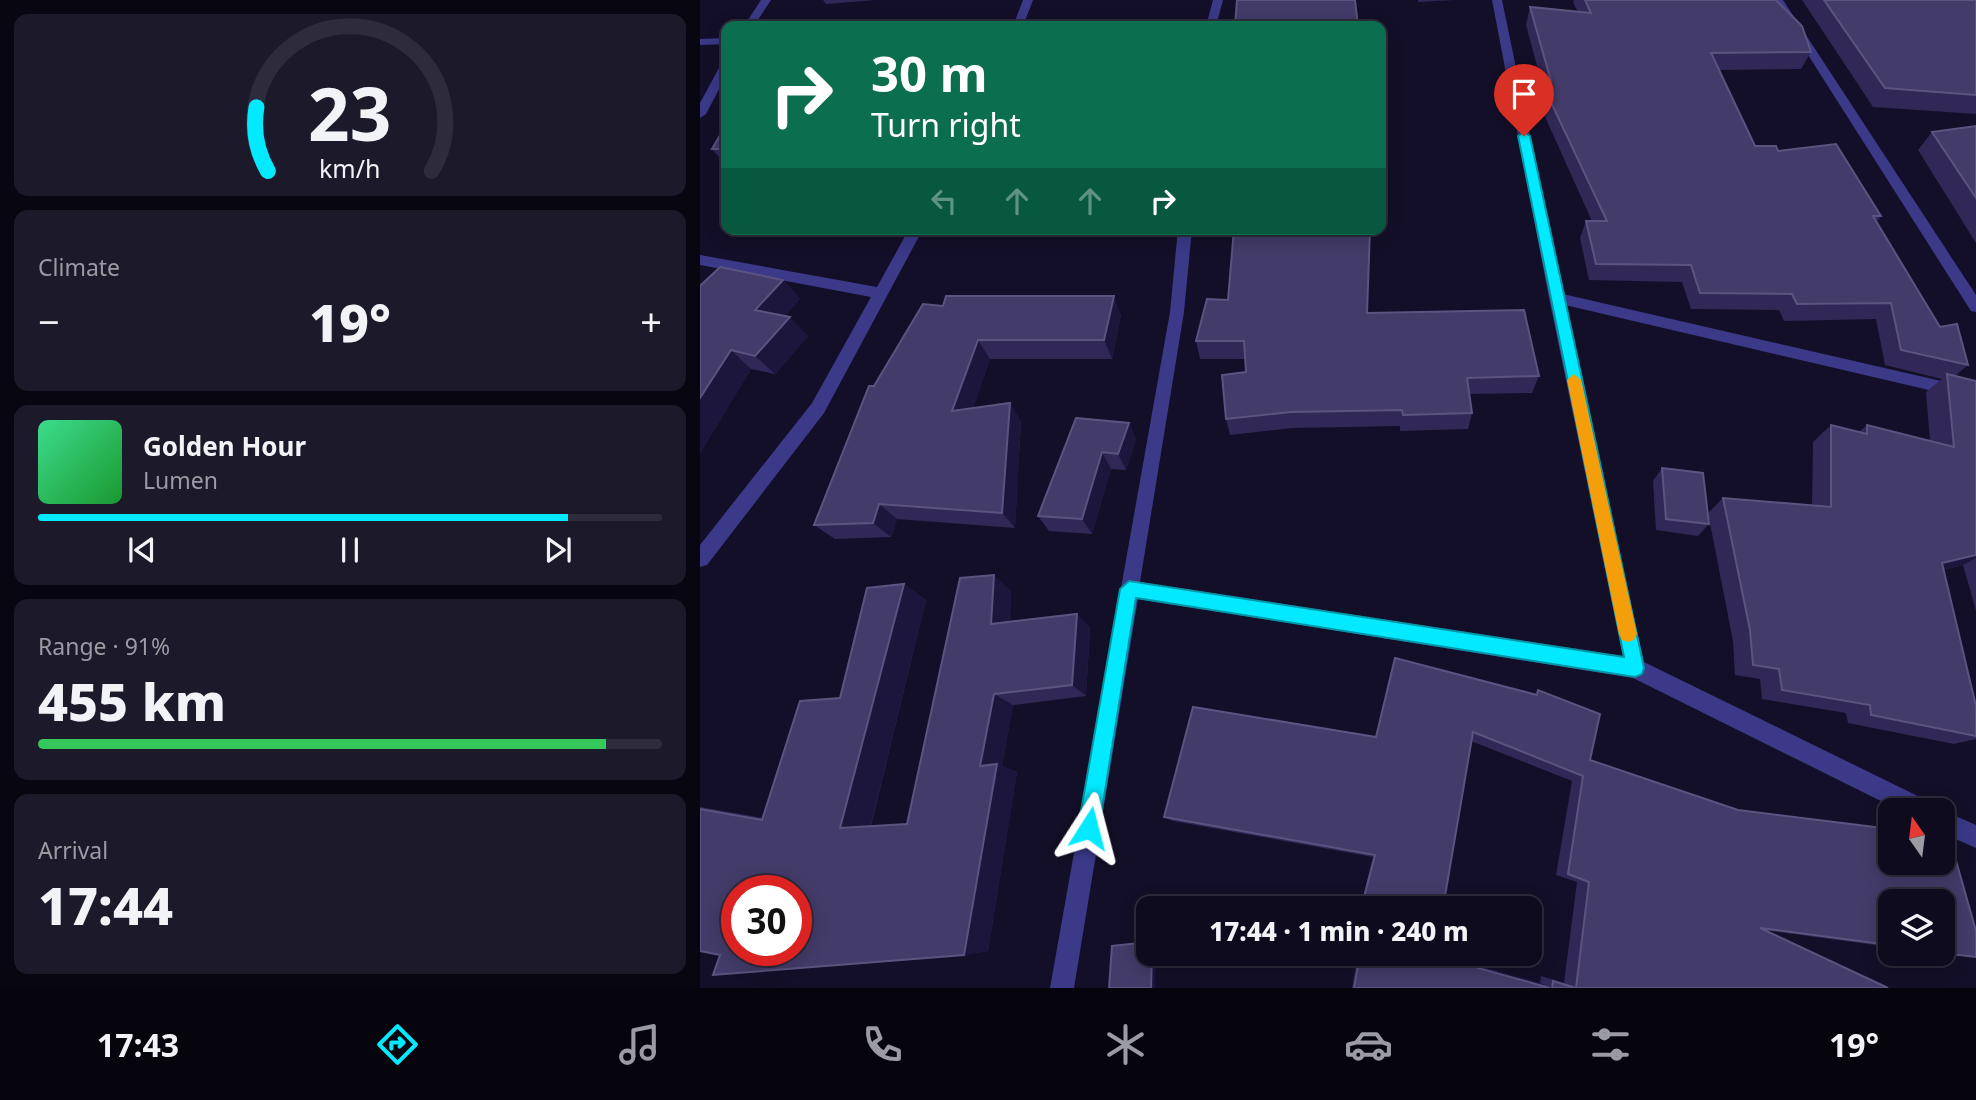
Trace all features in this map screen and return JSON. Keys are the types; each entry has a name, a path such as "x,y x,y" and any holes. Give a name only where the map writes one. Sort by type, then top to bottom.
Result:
{"street":[{"path":"752,21 766,0"},
{"path":"1020,21 1028,0"},
{"path":"1213,21 1218,0"},
{"path":"1497,0 1556,298 1635,668"},
{"path":"1778,0 1976,307"},
{"path":"700,42 721,41"},
{"path":"700,114 721,75"},
{"path":"700,559 818,408 913,235"},
{"path":"1062,988 1177,312 1184,235"},
{"path":"700,260 879,293"},
{"path":"1556,298 1976,396"},
{"path":"1129,589 1635,668 1898,798"},
{"path":"1955,827 1976,837"}],"building":[{"path":"1237,0 1355,0 1357,21 1235,21"},
{"path":"1585,0 1776,0 1802,26 1811,52 1711,53 1755,146 1776,146 1778,151 1836,144 1881,216 1873,216 1940,327 1957,324 1968,365 1901,350 1891,303 1797,304 1792,294 1700,293 1691,265 1596,264 1586,221 1607,221 1541,81 1551,81 1530,7 1591,13"},
{"path":"1824,0 1976,0 1976,95 1885,88"},
{"path":"1976,126 1976,198 1932,132"},
{"path":"721,134 721,149 712,149"},
{"path":"1233,235 1370,235 1367,313 1524,310 1539,376 1467,378 1472,413 1403,415 1402,410 1291,412 1226,419 1222,375 1246,372 1244,341 1196,341 1207,299 1228,300"},
{"path":"720,267 783,280 755,310 790,317 755,356 731,350 700,398 700,286"},
{"path":"946,296 1114,296 1104,340 978,340 952,411 1010,403 1002,513 879,504 873,523 814,525 869,386 874,386 923,304 943,306"},
{"path":"1947,374 1976,381 1976,555 1942,563 1976,706 1976,736 1871,715 1870,705 1782,690 1779,669 1753,665 1750,630 1723,498 1831,507 1831,425 1867,434 1867,425 1954,447"},
{"path":"1076,418 1129,423 1118,454 1102,452 1082,519 1038,516"},
{"path":"1662,468 1703,473 1709,524 1666,519"},
{"path":"994,575 991,624 1077,614 1072,685 994,694 980,766 997,764 964,955 713,975 720,955 700,951 700,809 762,820 800,701 840,698 867,588 904,584 840,828 907,824 960,578"},
{"path":"1395,658 1537,695 1538,690 1600,714 1590,760 1738,810 1878,828 1878,875 1955,875 1955,857 1976,931 1976,957 1955,955 1955,889 1878,889 1878,943 1760,928 1888,988 1576,988 1589,882 1568,874 1583,776 1473,732 1445,896 1364,896 1375,855 1164,817 1193,707 1376,737"},
{"path":"1136,943 1136,966 1152,966 1151,988 1109,988 1112,946"},
{"path":"1358,966 1478,966 1550,988 1354,988"},
{"path":"1553,981 1576,988 1552,988"}],"slow traffic":[{"path":"1574,380 1628,634"}],"route":[{"path":"1089,828 1129,589 1635,668 1524,136"}]}
